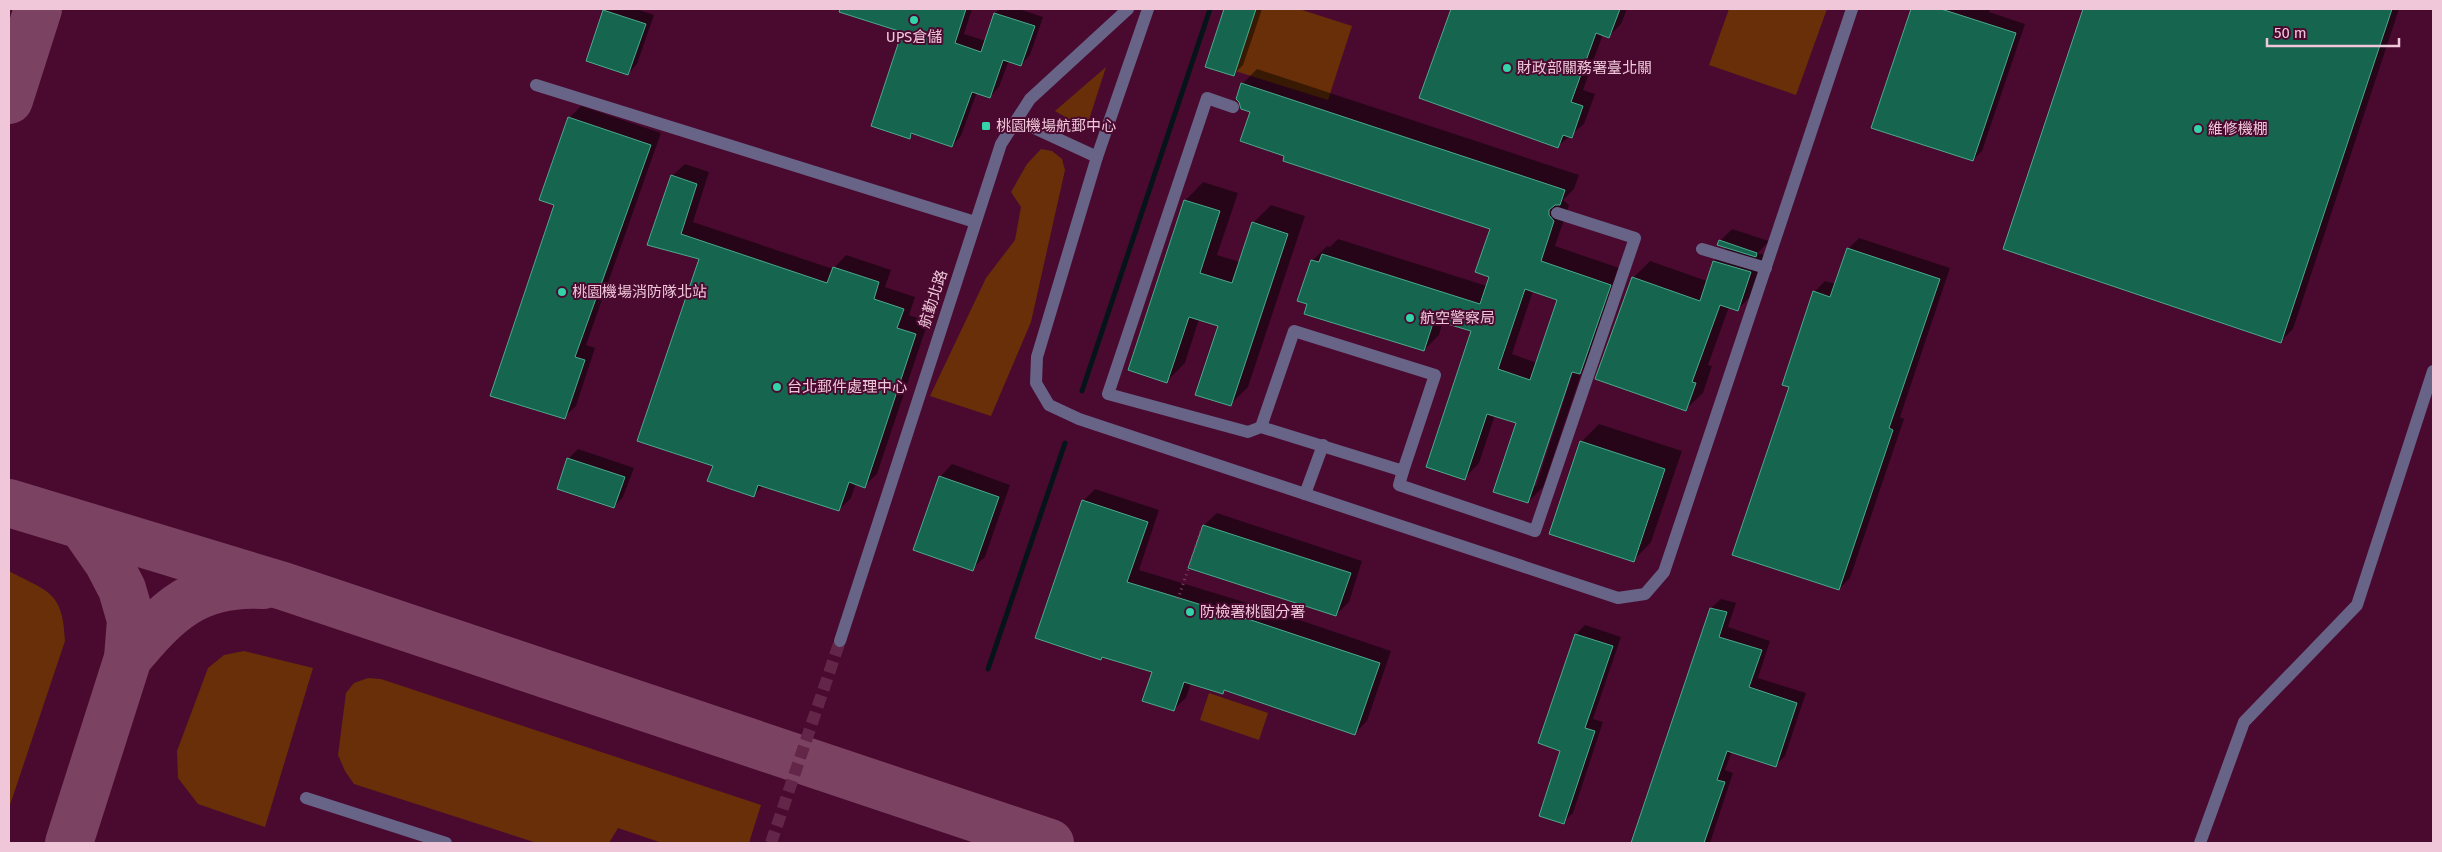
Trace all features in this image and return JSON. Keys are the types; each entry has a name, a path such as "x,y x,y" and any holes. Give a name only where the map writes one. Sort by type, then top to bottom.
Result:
{"street":[{"name":"航勤北路","path":"840,641 1001,144 1030,99 1128,9"},
{"path":"1148,9 1097,157 1037,357 1036,382 1049,404 1079,419 1618,598 1645,594 1664,572 1852,9"},
{"path":"536,85 975,222"},
{"path":"1233,107 1207,98 1108,394 1248,432 1261,427 1403,471"},
{"path":"1016,120 1097,157"},
{"path":"1261,427 1294,331 1435,375 1399,484 1535,531 1635,238 1557,213"},
{"path":"1702,249 1766,268"},
{"path":"2200,843 2244,722 2357,604 2433,371"},
{"path":"1305,494 1323,445"},
{"path":"306,798 446,843"}],"path":[{"path":"1178,599 1203,525"}],"shaded area":[{"path":"1255,9 1299,9 1352,26 1328,100 1235,71"},
{"path":"1729,9 1827,9 1796,95 1709,65"},
{"path":"1106,67 1086,129 1055,111"},
{"path":"1041,149 1052,151 1062,159 1065,170 1031,322 991,416 930,396 986,278 1015,240 1021,207 1011,192 1027,164"},
{"path":"9,571 43,589 57,602 64,624 65,641 9,808"},
{"path":"244,651 313,668 265,827 198,804 178,778 177,751 208,668 224,655"},
{"path":"368,678 381,679 761,805 749,843 662,843 618,828 609,843 537,843 354,784 345,771 338,755 346,693 354,683"},
{"path":"1209,693 1268,713 1259,740 1200,720"}],"building":[{"path":"840,9 966,9 955,43 981,52 994,13 1035,26 1021,66 1003,60 990,98 972,92 952,147 911,133 910,139 871,126 902,32 839,12"},
{"path":"1224,9 1256,9 1234,76 1205,67"},
{"name":"財政部關務署臺北關","path":"1451,9 1620,9 1609,38 1596,33 1571,102 1583,106 1572,138 1563,135 1558,148 1419,98"},
{"path":"1911,9 1941,9 2016,33 1973,161 1871,128"},
{"name":"維修機棚","path":"2083,9 2392,9 2281,343 2003,249"},
{"path":"603,10 646,24 628,75 586,61"},
{"path":"1241,83 1565,190 1560,205 1555,205 1549,210 1549,215 1554,221 1541,261 1611,285 1580,374 1572,372 1528,503 1493,492 1516,423 1487,414 1465,480 1426,467 1471,331 1434,320 1424,351 1304,314 1307,304 1297,301 1311,260 1319,262 1322,254 1480,304 1489,277 1475,272 1490,229 1283,161 1284,156 1240,141 1250,112 1241,109 1236,99","holes":["1525,289 1557,300 1530,380 1498,369"]},
{"name":"桃園機場消防隊北站","path":"568,117 651,145 575,357 585,360 565,419 490,396 554,205 539,200"},
{"name":"台北郵件處理中心","path":"671,175 697,184 681,234 827,283 833,267 879,282 874,299 904,309 897,328 916,334 865,488 849,482 839,511 758,485 754,497 707,481 713,466 637,441 699,259 647,245"},
{"path":"1184,200 1220,211 1200,273 1232,283 1252,222 1288,234 1231,406 1195,395 1218,326 1189,317 1167,383 1128,370"},
{"path":"1719,240 1757,253 1756,257 1717,245"},
{"path":"1847,248 1940,279 1889,428 1893,430 1839,590 1732,555 1789,387 1782,385 1813,291 1830,297"},
{"path":"1713,261 1751,272 1738,311 1720,305 1692,382 1696,383 1686,411 1595,379 1632,277 1700,301"},
{"path":"1580,441 1665,469 1634,562 1549,534"},
{"path":"567,458 625,477 614,508 557,489"},
{"path":"939,476 999,497 973,571 913,550"},
{"path":"1082,500 1148,522 1127,582 1254,621 1380,663 1355,735 1224,690 1223,694 1184,682 1174,711 1142,701 1152,672 1102,657 1101,660 1035,638"},
{"path":"1203,525 1351,573 1336,616 1188,568"},
{"path":"1710,608 1727,612 1719,637 1762,650 1749,687 1797,703 1776,767 1727,751 1717,780 1725,782 1704,843 1631,843"},
{"path":"1575,634 1613,646 1585,728 1595,731 1564,824 1539,816 1560,751 1538,743"}],"waterway":[{"path":"1082,391 1210,9"},
{"path":"988,669 1065,443"}],"taxiway":[{"path":"9,100 38,9"},
{"path":"9,503 283,586 1050,843"},
{"path":"69,843 128,658 131,620 122,589 108,562 83,526"},
{"path":"128,658 156,626 185,602 220,588 240,585 263,585"}],"tunnel":[{"path":"771,843 840,641"}],"place":[{"name":"UPS倉儲","path":"914,20"},
{"name":"財政部關務署臺北關","path":"1507,68"},
{"name":"桃園機場航郵中心","path":"986,126"},
{"name":"維修機棚","path":"2198,129"},
{"name":"桃園機場消防隊北站","path":"562,292"},
{"name":"航空警察局","path":"1410,318"},
{"name":"台北郵件處理中心","path":"777,387"},
{"name":"防檢署桃園分署","path":"1190,612"}]}
